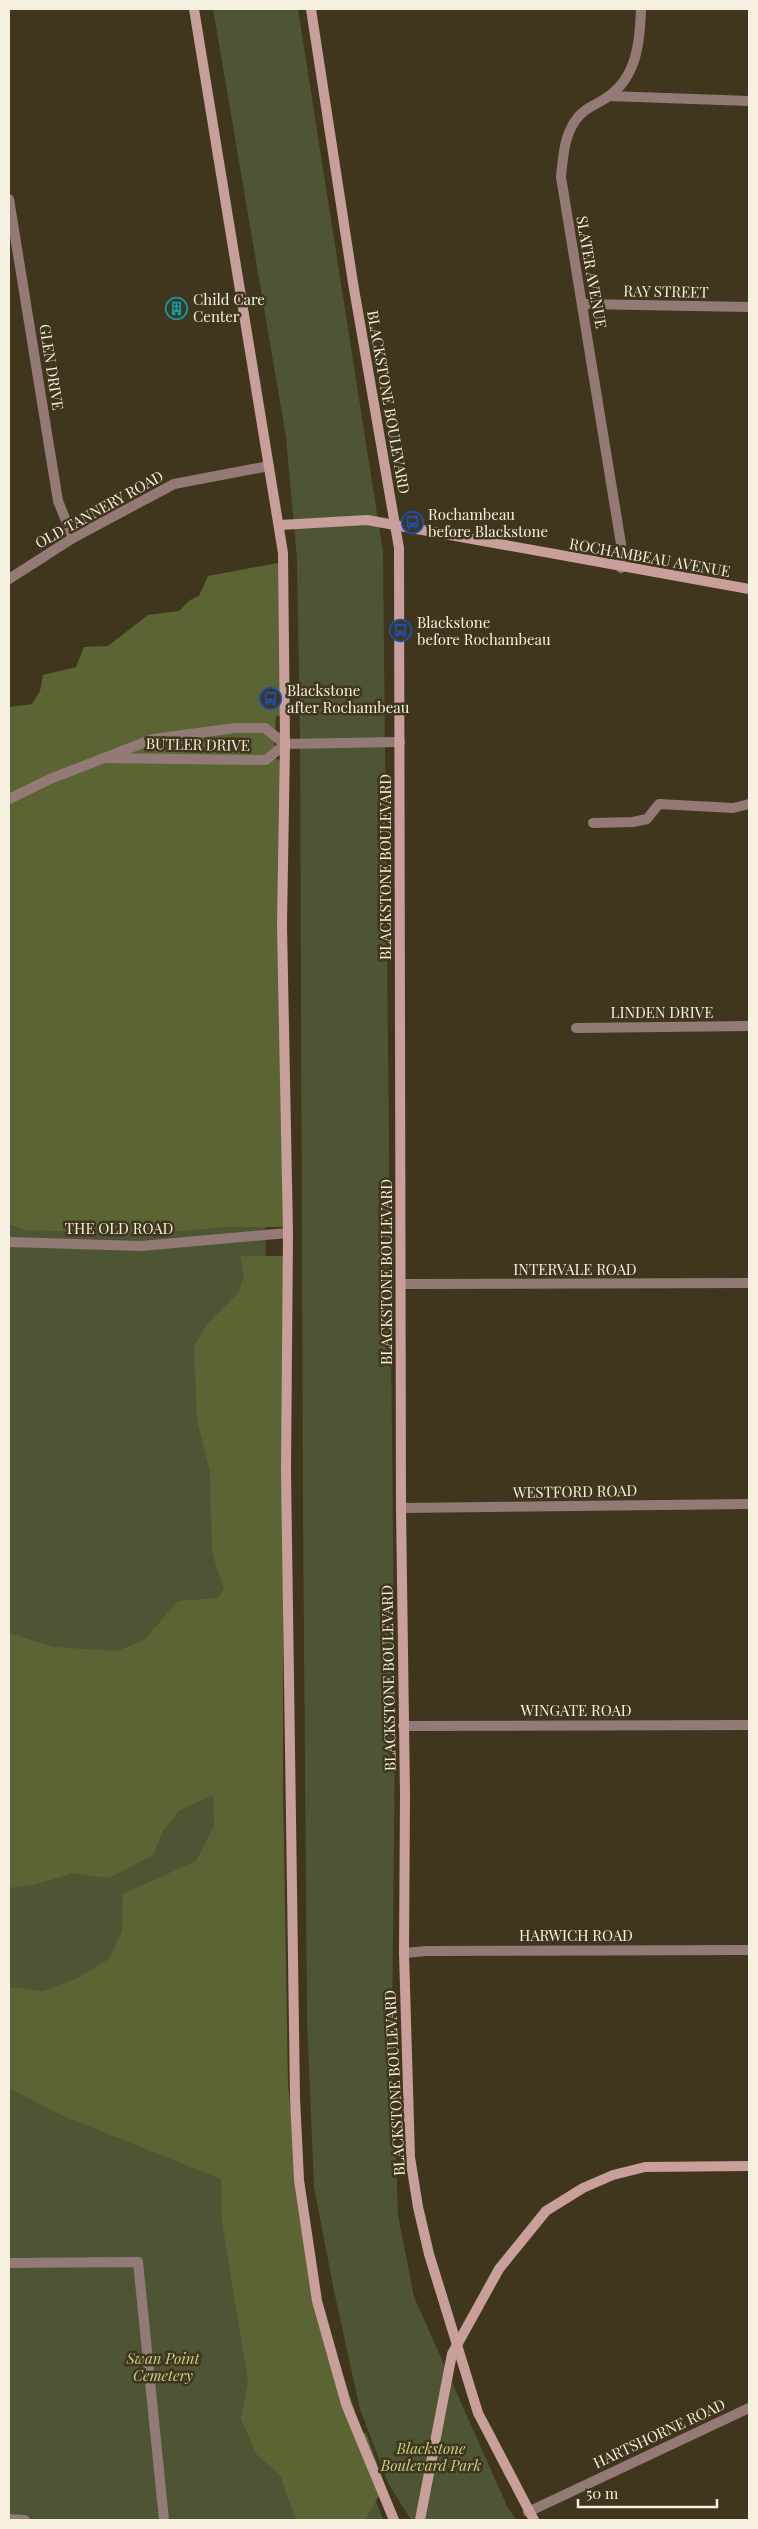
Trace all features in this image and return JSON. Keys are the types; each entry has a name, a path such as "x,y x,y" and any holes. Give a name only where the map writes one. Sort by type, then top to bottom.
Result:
{"main road":[{"path":"194,9 280,525 283,553 286,744 282,925 288,1233 286,1470 295,2098 298,2180 318,2300 346,2404 394,2520"},
{"name":"BLACKSTONE BOULEVARD","path":"311,9 353,283 399,548 404,1953 410,2157 427,2245 456,2346 478,2413 531,2516"},
{"name":"ROCHAMBEAU AVENUE","path":"280,525 367,520 621,568 749,589"},
{"path":"420,2520 452,2354 500,2269 546,2211 583,2188 613,2175 644,2167 749,2166"}],"street":[{"name":"SLATER AVENUE","path":"621,568 622,550 561,177 563,156 570,129 579,115 610,96 632,68 640,34 641,9"},
{"path":"610,96 749,101"},
{"name":"GLEN DRIVE","path":"9,199 58,501 73,538"},
{"name":"RAY STREET","path":"582,304 749,307"},
{"name":"OLD TANNERY ROAD","path":"9,579 73,538 174,484 269,466"},
{"name":"BUTLER DRIVE","path":"9,799 103,758 153,739 235,728 265,728 286,744 266,760 103,758"},
{"path":"286,744 400,742"},
{"path":"593,823 633,822 647,819 659,804 733,808 749,804"},
{"name":"LINDEN DRIVE","path":"576,1028 749,1026"},
{"name":"THE OLD ROAD","path":"9,1242 141,1246 288,1233"},
{"name":"INTERVALE ROAD","path":"401,1284 749,1283"},
{"name":"WESTFORD ROAD","path":"401,1508 749,1504"},
{"name":"WINGATE ROAD","path":"403,1726 749,1725"},
{"name":"HARWICH ROAD","path":"404,1953 427,1951 749,1950"},
{"path":"9,2263 138,2262 164,2520"},
{"name":"HARTSHORNE ROAD","path":"531,2516 749,2408"},
{"path":"9,2519 25,2520"}],"green space":[{"name":"Blackstone Boulevard Park","path":"213,9 298,9 383,552 395,1728 392,2040 398,2215 414,2297 507,2506 516,2520 411,2520 388,2483 360,2409 334,2291 314,2187 307,2018 300,736 297,561 286,437"},
{"path":"278,563 280,569 283,715 276,716 274,758 284,761 284,1227 226,1227 148,1234 25,1230 9,1224 9,707 32,704 40,691 43,675 76,667 84,647 108,646 148,615 179,611 190,600 199,596 208,576"},
{"name":"Swan Point Cemetery","path":"263,954 273,2037 307,2313 383,2520 9,2520 9,1025"},
{"path":"240,1256 283,1256 283,1786 288,2086 306,2235 327,2325 362,2433 366,2433 385,2485 365,2520 296,2520 280,2475 257,2455 241,2419 248,2382 222,2221 221,2179 63,2116 9,2088 9,1987 42,1991 76,1979 109,1959 122,1931 123,1894 196,1861 214,1826 213,1795 179,1811 163,1831 153,1855 109,1878 73,1873 34,1885 9,1888 9,1633 53,1647 117,1651 144,1640 178,1601 218,1598 224,1589 212,1552 210,1472 197,1420 194,1346 208,1323 238,1293 244,1276"}],"place":[{"name":"Child Care Center","path":"177,308"},
{"name":"Rochambeau before Blackstone","path":"412,523"},
{"name":"Blackstone before Rochambeau","path":"401,631"},
{"name":"Blackstone after Rochambeau","path":"271,699"}]}
